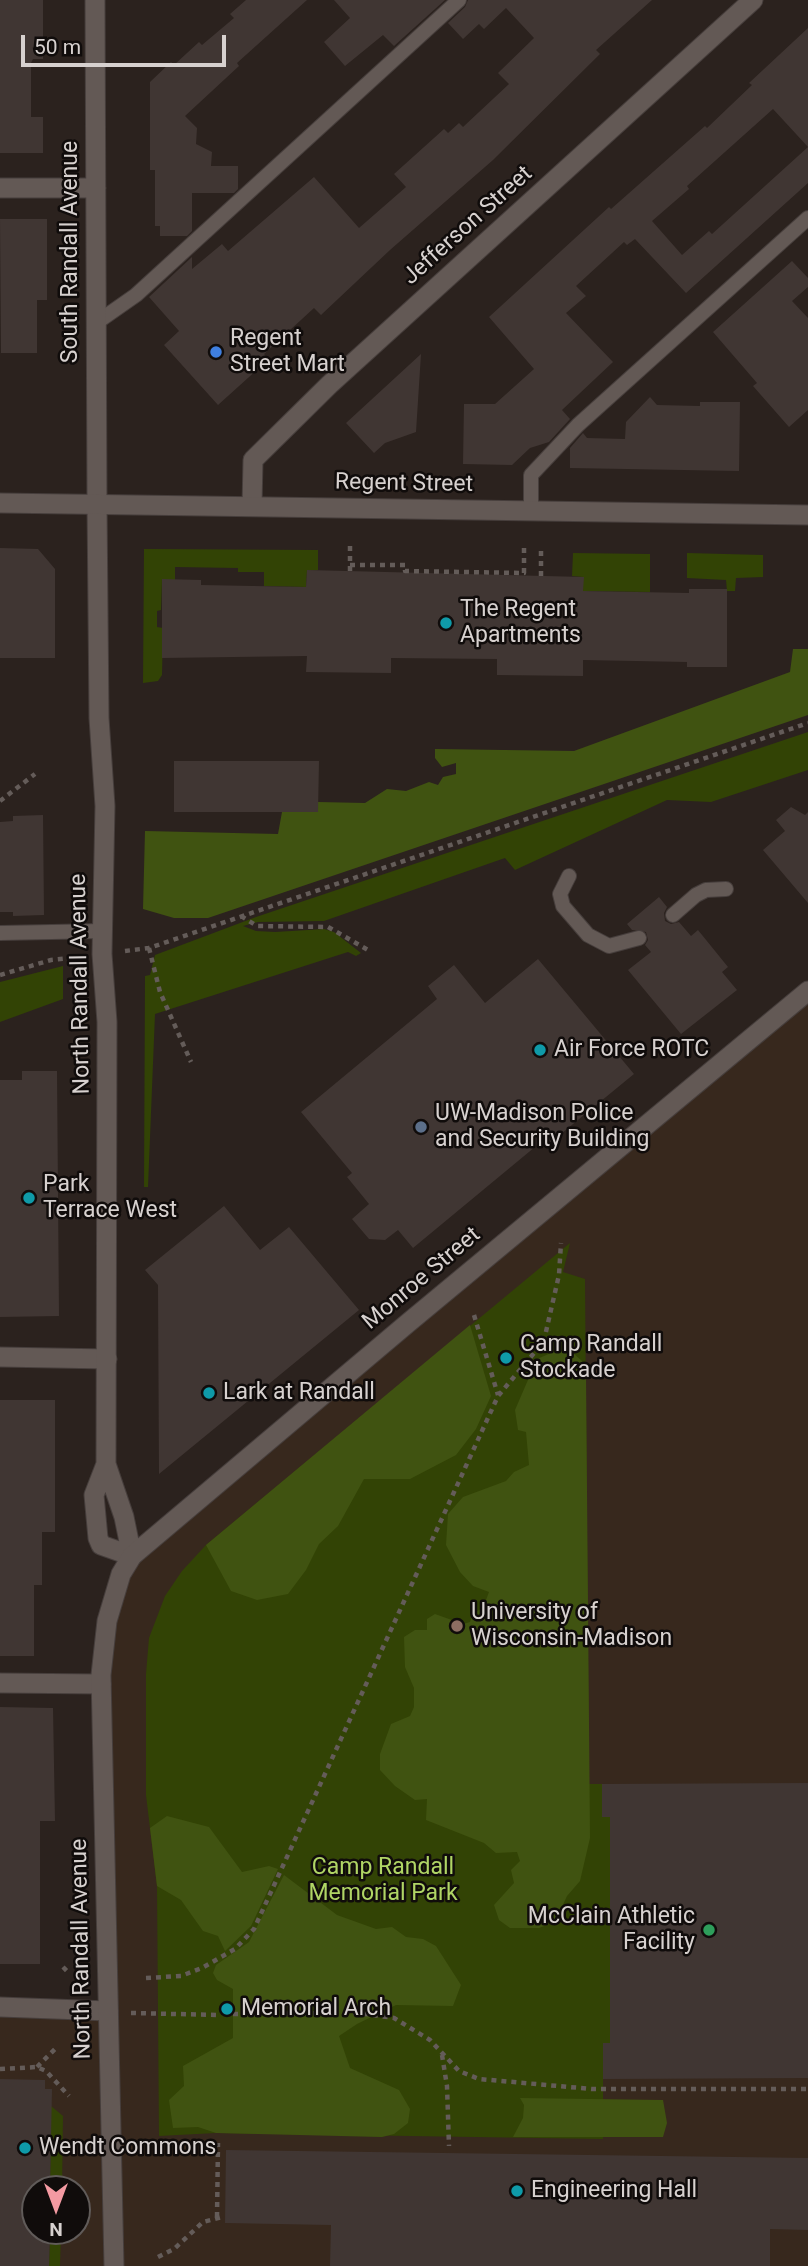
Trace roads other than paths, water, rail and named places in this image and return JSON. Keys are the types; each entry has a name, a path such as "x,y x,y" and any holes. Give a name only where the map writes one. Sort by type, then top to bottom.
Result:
{"street":[{"name":"South Randall Avenue","path":"95,0 97,504"},
{"name":"Jefferson Street","path":"252,506 253,460 329,385 753,0"},
{"path":"0,188 96,188"},
{"name":"Regent Street","path":"0,503 808,514"},
{"name":"North Randall Avenue","path":"97,504 99,718 105,806 102,931 107,1035 106,1464 124,1517 132,1556"},
{"name":"Monroe Street","path":"105,1631 117,1583 132,1556 808,991"},
{"path":"0,1357 107,1359"},
{"name":"North Randall Avenue","path":"106,1464 94,1495 98,1538 101,1545 132,1556"},
{"name":"North Randall Avenue","path":"105,1631 101,1684 114,2266"},
{"path":"0,1683 101,1684"},
{"path":"0,2007 108,2011"}],"lane":[{"path":"96,323 136,295 459,0"},
{"path":"531,510 531,475 578,425 808,218"},
{"path":"569,876 560,894 563,906 588,935 609,946 639,938"},
{"path":"673,915 706,890 726,889"},
{"path":"0,933 102,931"}],"place":[{"name":"Regent Street Mart","path":"216,352"},
{"name":"The Regent Apartments","path":"446,623"},
{"name":"Air Force ROTC","path":"540,1050"},
{"name":"UW-Madison Police and Security Building","path":"421,1127"},
{"name":"Park Terrace West","path":"29,1198"},
{"name":"Camp Randall Stockade","path":"506,1358"},
{"name":"Lark at Randall","path":"209,1393"},
{"name":"University of Wisconsin-Madison","path":"457,1626"},
{"name":"McClain Athletic Facility","path":"709,1930"},
{"name":"Memorial Arch","path":"227,2009"},
{"name":"Wendt Commons","path":"25,2148"},
{"name":"Engineering Hall","path":"517,2191"}],"park label":[{"name":"Camp Randall Memorial Park","path":"383,1881"}]}
